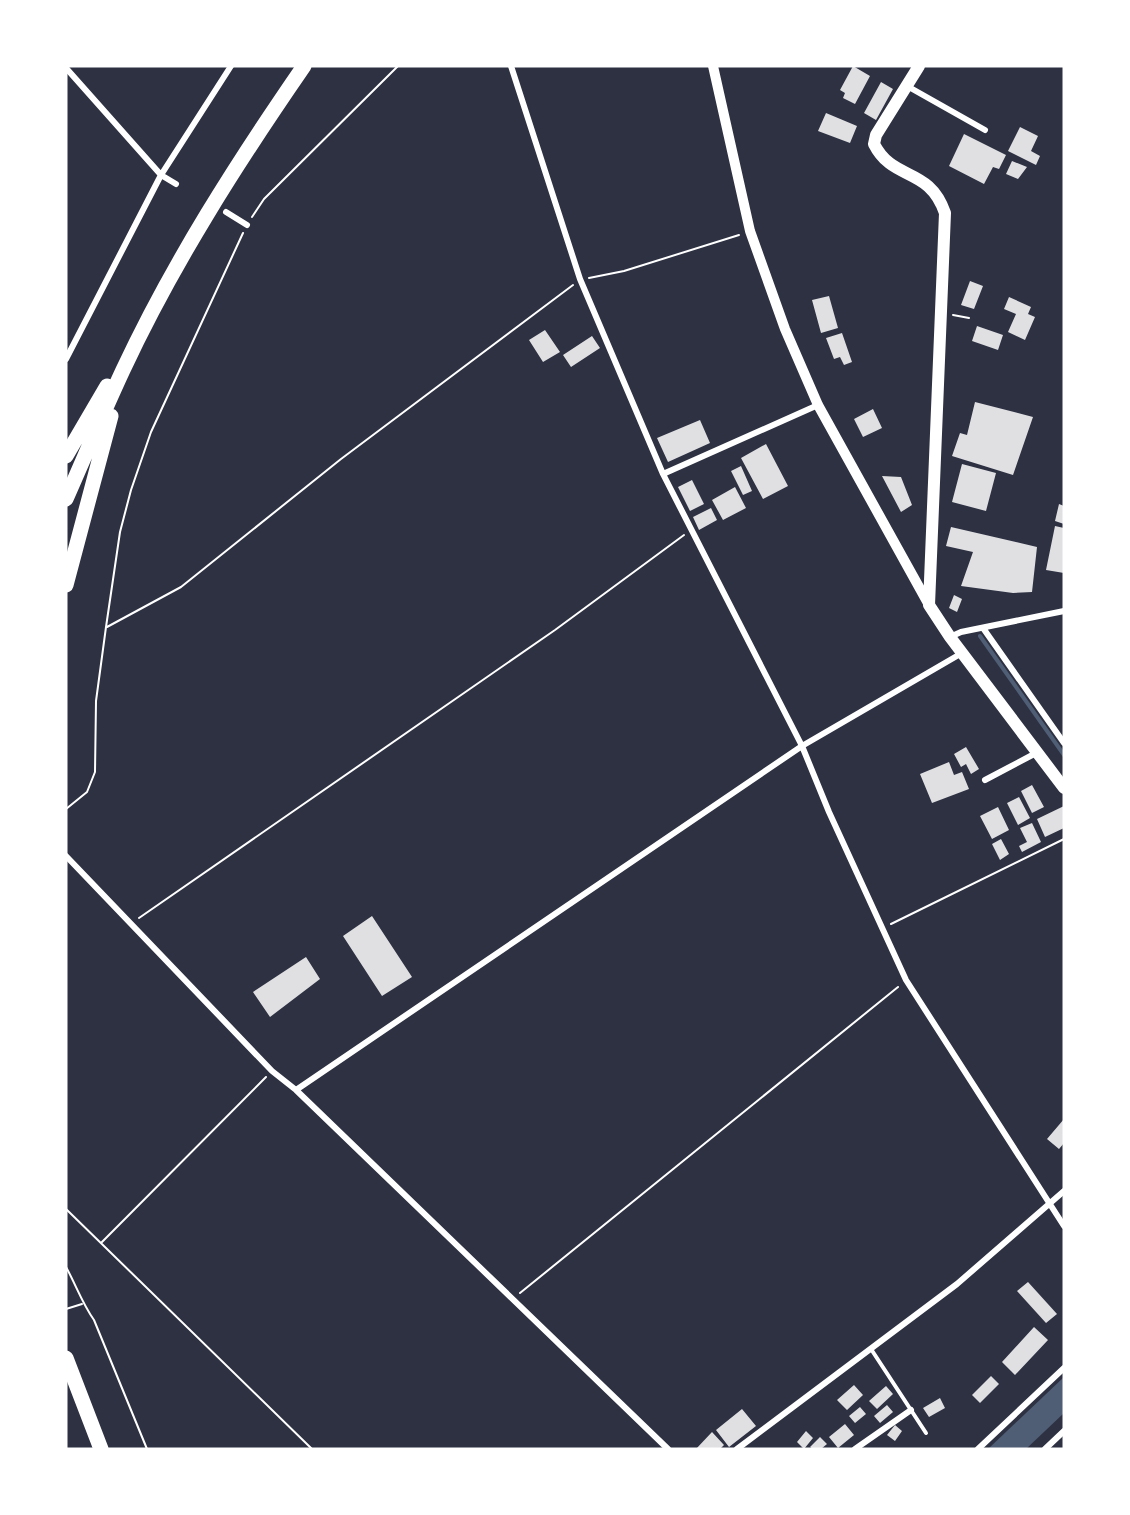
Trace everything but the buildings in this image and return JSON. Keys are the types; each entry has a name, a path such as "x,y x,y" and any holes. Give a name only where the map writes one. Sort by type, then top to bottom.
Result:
{"highway":[{"path":"66,456 199,227 304,66"},
{"path":"66,499 123,370 154,308"},
{"path":"66,585 123,370"},
{"path":"66,1358 101,1449"}],"main road":[{"path":"919,66 876,135 874,144 887,163 928,184 940,197 945,213 929,605 950,637 1064,788"}],"street":[{"path":"66,359 161,175 231,66"},
{"path":"511,66 580,279 663,474 802,746 906,980 1064,1226"},
{"path":"713,66 750,231 785,329 818,405 929,605"},
{"path":"66,68 161,175 176,184"},
{"path":"906,86 985,130"},
{"path":"226,212 247,225"},
{"path":"663,474 818,405"},
{"path":"950,637 960,632 1064,611"},
{"path":"983,628 1064,743"},
{"path":"296,1090 802,746 962,653"},
{"path":"986,780 1038,752"},
{"path":"66,856 272,1071 296,1090 668,1449"},
{"path":"737,1449 957,1284 1064,1191"},
{"path":"978,1449 1064,1368"},
{"path":"855,1449 911,1410"},
{"path":"1047,1449 1064,1431"}],"lane":[{"path":"871,1349 926,1433"}],"path":[{"path":"66,809 87,792 95,772 96,701 120,532 151,432 247,225 264,199 398,66"},
{"path":"106,627 181,587 341,459 580,279 624,271 750,231"},
{"path":"942,312 969,318"},
{"path":"129,924 555,630 692,530"},
{"path":"882,929 1064,839"},
{"path":"514,1299 906,980"},
{"path":"101,1243 272,1071"},
{"path":"66,1209 312,1449"},
{"path":"66,1267 77,1287 82,1304 94,1320 147,1449"},
{"path":"66,1309 82,1304"}],"water":[{"path":"1064,1377 1064,1413 1026,1449 988,1449"}],"waterway":[{"path":"980,636 1064,755"}]}
